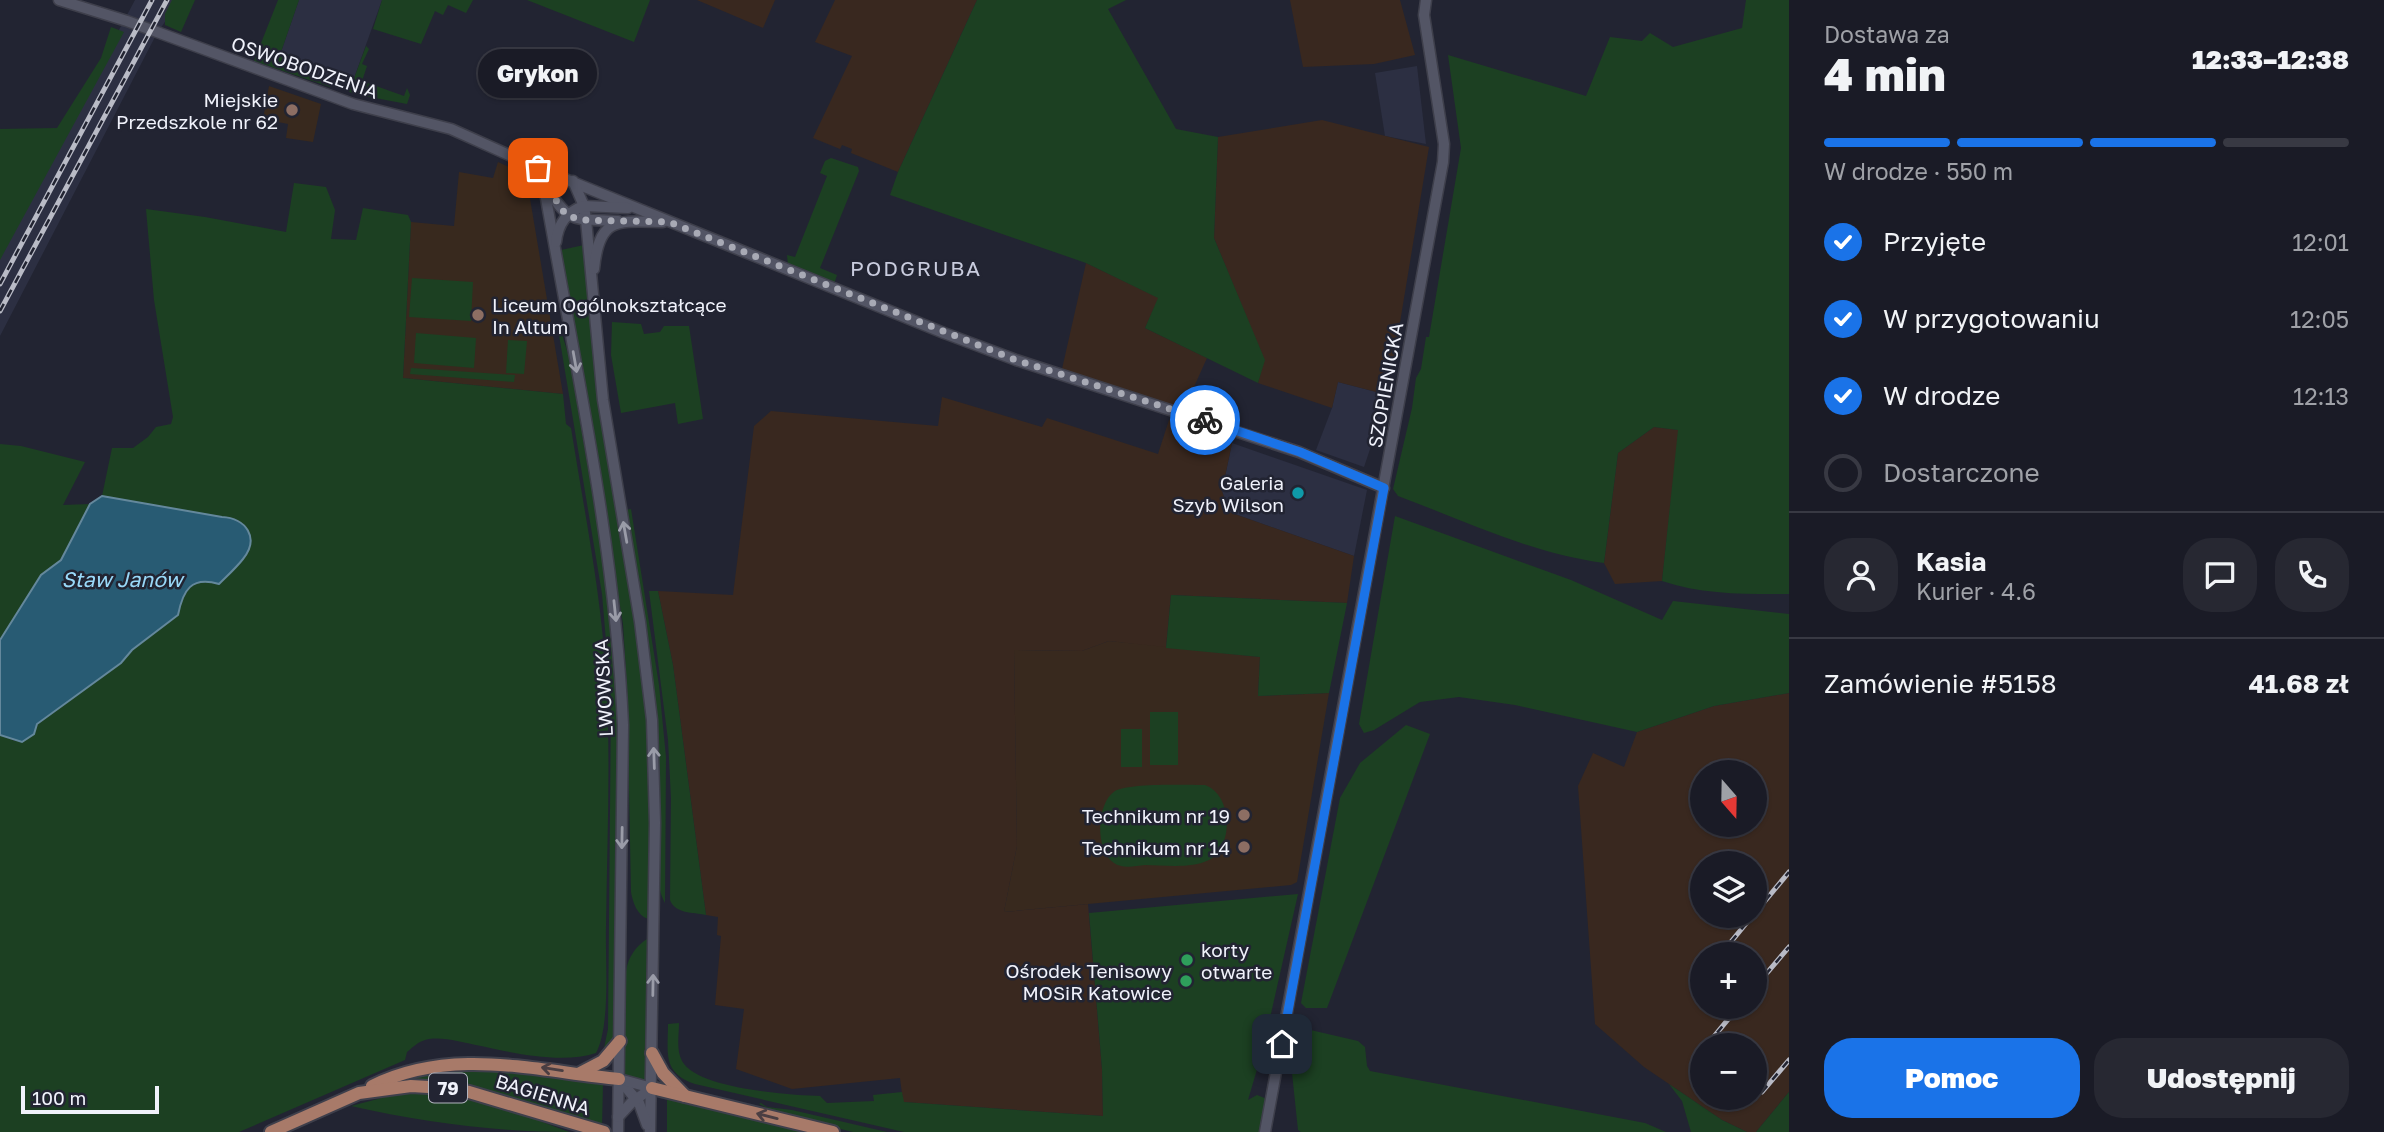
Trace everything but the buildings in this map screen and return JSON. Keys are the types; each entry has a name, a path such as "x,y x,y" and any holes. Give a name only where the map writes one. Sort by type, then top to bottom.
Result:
{"main road":[{"path":"579,1074 603,1061 620,1041"},
{"path":"652,1054 663,1073 685,1097"},
{"path":"359,1093 400,1074 448,1065 480,1063 511,1064 619,1079"},
{"name":"BAGIENNA","path":"271,1132 359,1093 411,1086 469,1092 604,1132"},
{"path":"652,1088 833,1132"}],"street":[{"name":"OSWOBODZENIA","path":"60,0 127,21 345,102 451,129 669,222 1004,356 1300,452 1384,488"},
{"name":"SZOPIENICKA","path":"1265,1132 1443,162 1444,144 1424,15 1417,0"},
{"name":"SZOPIENICKA","path":"1424,15 1426,0"},
{"path":"538,168 543,181 566,215 586,220 669,222"},
{"name":"LWOWSKA","path":"543,181 604,531 620,660 623,725 618,1132"},
{"path":"573,181 584,206 603,400 640,622 652,720 655,823 652,1088 649,1132"},
{"name":"OSWOBODZENIA","path":"584,206 636,208"},
{"path":"566,215 584,206"},
{"name":"LWOWSKA","path":"556,246 557,232 566,215"},
{"path":"593,287 598,243 611,225 623,221"},
{"path":"619,1079 652,1088"},
{"path":"619,1079 636,1101 649,1132"},
{"path":"618,1116 652,1088"}],"shaded area":[{"path":"135,0 179,0 155,37 0,336 0,245"},
{"path":"299,0 382,0 353,81 345,86 285,67 281,52"},
{"path":"697,0 775,0 763,28"},
{"path":"835,0 977,0 898,172 851,153 852,149 842,145 840,149 813,138 852,56 815,42"},
{"path":"1290,0 1400,0 1415,55 1374,64 1303,67"},
{"path":"1417,66 1426,144 1385,136 1375,73"},
{"name":"Miejskie Przedszkole nr 62","path":"269,86 321,104 313,142 286,138 288,124 263,119"},
{"path":"1322,120 1429,147 1388,395 1338,382 1332,408 1258,383 1264,360 1214,238 1218,137"},
{"name":"Liceum Ogólnokształcące In Altum","path":"498,162 526,175 563,394 403,378 411,222 454,226 459,172 493,178"},
{"path":"1086,263 1159,298 1145,328 1207,358 1184,409 1062,369"},
{"path":"1338,382 1388,395 1364,467 1316,450 1332,408"},
{"path":"942,397 1042,427 1047,418 1158,454 1169,420 1232,443 1222,491 1229,512 1354,556 1347,603 1171,595 1166,648 1109,641 1082,651 1014,650 1017,846 1004,912 1088,904 1102,1069 1103,1116 903,1102 900,1078 792,1089 736,1069 744,1009 715,1005 721,936 717,935 718,917 706,915 673,665 658,591 733,595 754,426 771,411 938,426"},
{"path":"1654,427 1679,430 1662,581 1615,584 1604,563 1618,453"},
{"name":"Galeria Szyb Wilson","path":"1232,443 1367,490 1354,556 1229,512 1222,491"},
{"path":"1109,641 1260,657 1258,696 1329,693 1297,882 1291,885 1004,912 1017,846 1014,650 1082,651"},
{"path":"1789,693 1789,1092 1756,1132 1747,1132 1707,1110 1767,1110 1767,1033 1690,1033 1690,1098 1644,1067 1595,1024 1578,786 1593,753 1624,767 1637,732 1714,706"}],"green space":[{"path":"172,0 195,0 181,32 165,25 165,14"},
{"path":"278,0 299,0 281,52 290,55 286,67 332,83 330,87 254,61"},
{"path":"382,0 473,0 466,13 448,5 443,15 435,11 421,44 373,29"},
{"path":"527,0 650,0 634,42"},
{"path":"977,0 1126,0 1108,9 1176,129 1218,137 1214,238 1265,360 1258,383 1145,328 1158,298 1086,263 890,195"},
{"path":"1746,0 1789,0 1789,594 1709,591 1662,581 1678,430 1654,427 1618,453 1604,563 1525,544 1398,496 1393,489 1412,408 1416,378 1421,369 1426,337 1429,337 1461,148 1448,55 1586,96 1610,37 1642,41 1650,33 1673,47 1742,28"},
{"path":"111,27 124,32 0,260 0,129 57,128 101,58"},
{"path":"366,46 369,49 362,64 367,66 362,81 404,96 407,88 410,95 407,104 348,91 349,81 353,81"},
{"path":"831,158 858,167 859,171 820,268 837,275 834,284 788,265 787,255 795,257 827,176 820,173 825,161"},
{"path":"294,183 326,187 335,210 331,239 356,240 363,208 408,215 411,222 403,378 563,394 566,424 571,428 591,551 606,676 606,991 601,1041 596,1053 563,1058 527,1055 445,1039 425,1040 407,1052 405,1060 239,1132 0,1132 0,735 15,741 121,663 132,650 178,615 182,597 191,585 207,580 250,536 239,521 232,518 102,496 112,448 133,448 156,427 171,424 173,417 154,300 146,209 286,232"},
{"path":"584,245 597,395 640,651 646,704 650,783 648,919 636,908 631,892 623,624 561,250"},
{"path":"412,278 473,282 471,321 409,317"},
{"path":"612,322 641,324 644,334 660,332 664,326 689,326 703,419 678,424 675,403 621,413 611,355"},
{"path":"416,333 476,338 474,368 414,363"},
{"path":"562,334 569,357 607,580 618,703 615,1031 611,1045 603,1053 608,1029 611,700 602,594 559,335"},
{"path":"508,340 527,341 524,374 506,373"},
{"path":"411,368 515,375 514,382 410,374"},
{"path":"0,444 21,446 85,462 63,505 90,504 61,560 41,575 0,643"},
{"path":"631,509 659,685 666,757 665,903 658,875 658,744 645,627 626,510"},
{"path":"1395,516 1571,580 1662,620 1673,601 1789,614 1789,693 1714,706 1637,732 1515,705 1459,697 1420,702 1374,730 1364,733 1359,724"},
{"path":"649,591 658,591 673,665 706,915 680,910 672,905 670,900 671,798 668,740"},
{"path":"1171,595 1347,603 1329,693 1258,696 1260,657 1166,648"},
{"path":"1150,712 1178,712 1178,765 1150,765"},
{"path":"1406,725 1430,734 1327,1008 1306,1008 1301,1003 1340,798 1360,763"},
{"path":"1121,729 1142,729 1142,767 1121,767"},
{"path":"1205,785 1221,799 1227,821 1223,844 1209,860 1186,866 1125,867 1117,865 1108,857 1101,838 1101,816 1109,797 1115,791 1145,786"},
{"name":"Ośrodek Tenisowy MOSiR Katowice","path":"1298,894 1263,1049 1248,1100 1257,1095 1267,1099 1259,1132 904,1132 695,1084 677,1074 669,1061 668,1024 679,1023 680,1056 691,1071 745,1089 820,1096 827,1103 874,1101 873,1095 902,1092 904,1102 1103,1116 1102,1069 1089,913"},
{"path":"647,939 644,1081 624,1076 623,999 629,960 636,948"},
{"path":"1302,1028 1358,1041 1365,1047 1370,1071 1645,1123 1666,1132 1301,1132 1298,1130 1292,1073"},
{"path":"499,1068 603,1083 602,1127 481,1088 453,1082 410,1079 445,1070"},
{"path":"1669,1084 1690,1098 1690,1110 1707,1110 1747,1132 1691,1132 1682,1101"},
{"path":"1789,1092 1789,1132 1756,1132"},
{"path":"417,1093 475,1101 569,1132 459,1125 351,1106 389,1096"},
{"path":"667,1098 811,1132 667,1132"},
{"path":"759,1104 767,1107 792,1110 887,1132 853,1132 780,1114"}],"water":[{"name":"Staw Janów","path":"102,496 238,521 248,530 248,551 219,584 201,582 190,587 183,598 178,615 132,650 121,663 37,724 34,734 22,742 0,735 0,640 41,575 61,560 90,504"}],"railway":[{"path":"0,284 152,0"},
{"path":"0,311 167,0"},
{"path":"1767,899 1789,872"},
{"path":"1731,942 1742,928"},
{"path":"1767,973 1789,947"},
{"path":"1717,1033 1728,1019"},
{"path":"1767,1086 1789,1060"}],"way so far":[{"path":"538,168 543,181 566,215 582,220 669,222 1016,360 1205,420"}],"place":[{"name":"Miejskie Przedszkole nr 62","path":"292,110"},
{"name":"Grykon","path":"538,168"},
{"name":"Liceum Ogólnokształcące In Altum","path":"478,315"},
{"name":"Galeria Szyb Wilson","path":"1298,493"},
{"name":"Technikum nr 19","path":"1244,815"},
{"name":"Technikum nr 14","path":"1244,847"},
{"name":"korty otwarte","path":"1187,960"},
{"name":"Ośrodek Tenisowy MOSiR Katowice","path":"1186,981"}],"district":[{"name":"PODGRUBA","path":"916,268"}],"route":[{"path":"1205,420 1300,452 1384,488 1282,1044"}]}
